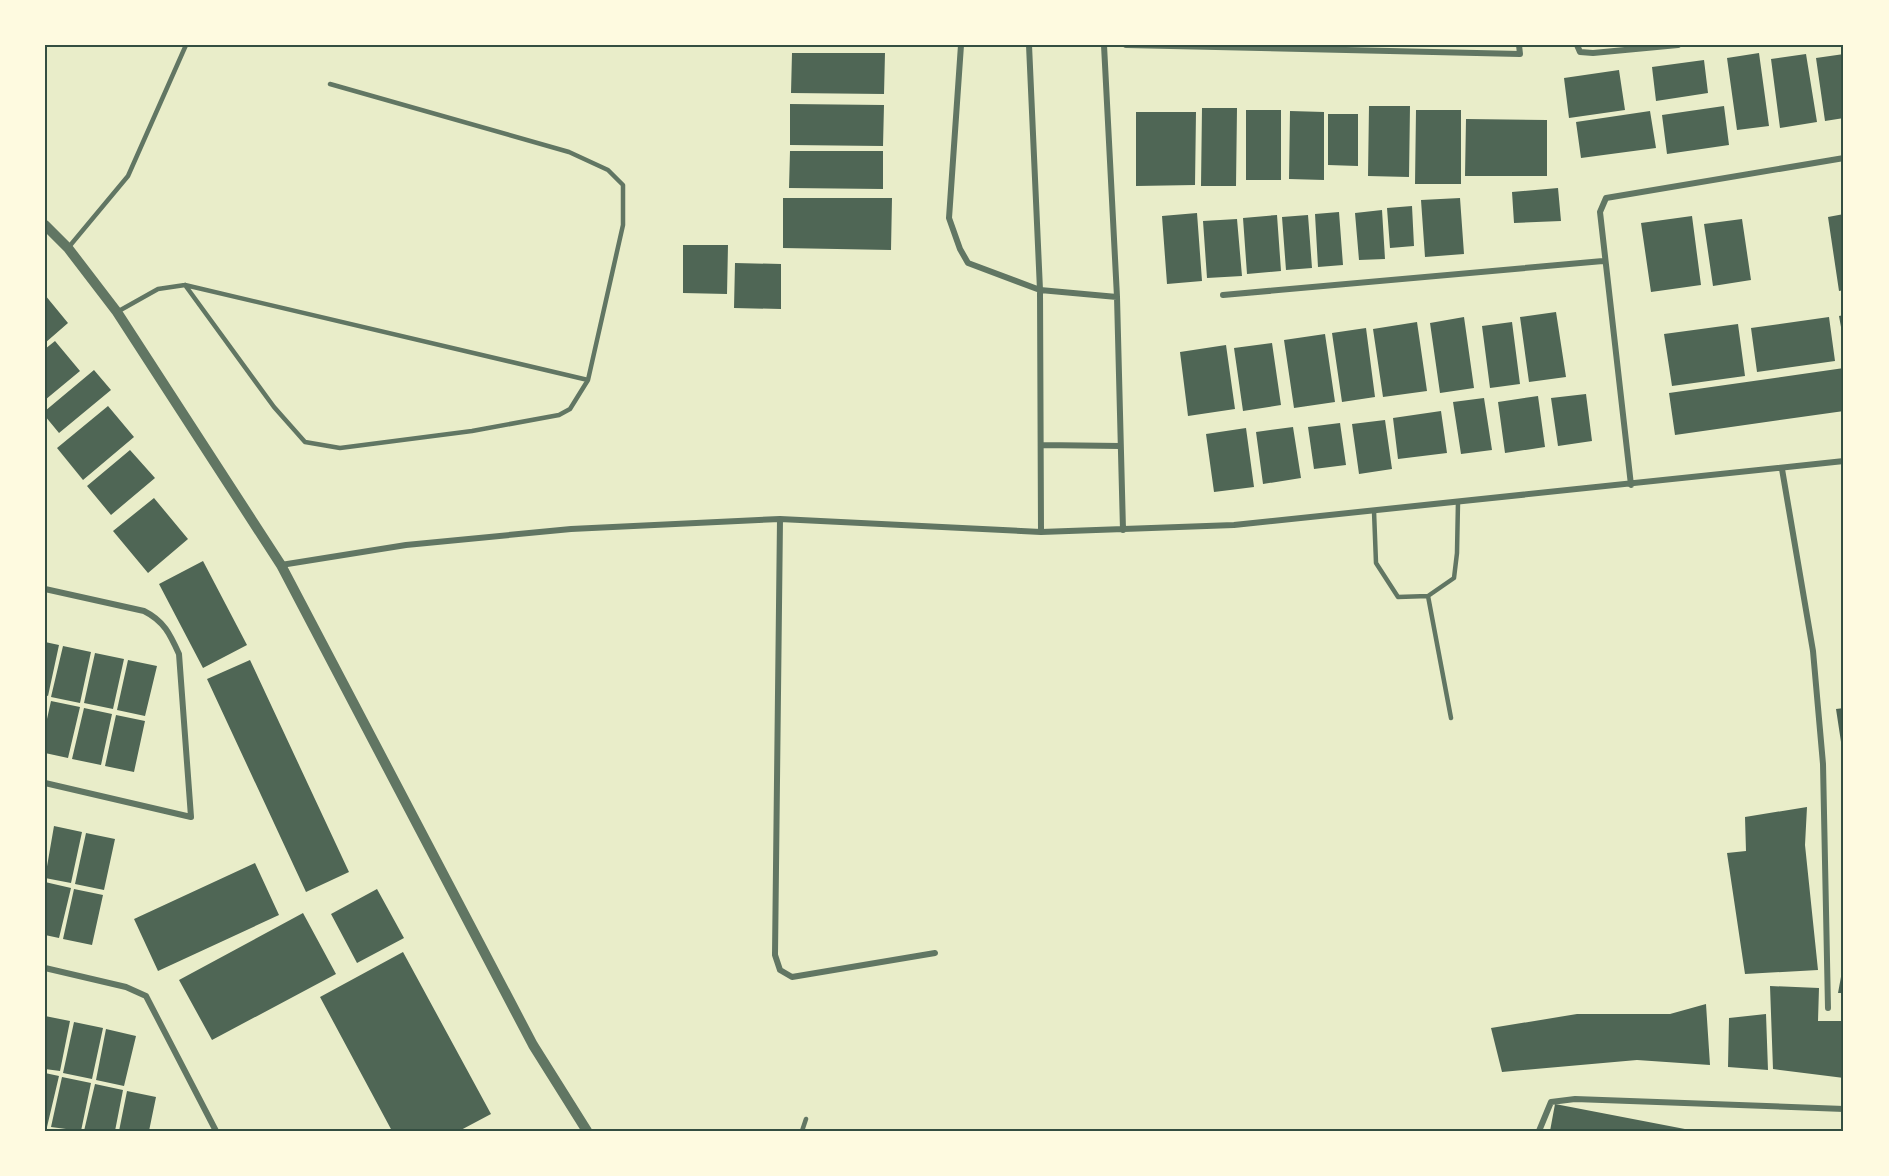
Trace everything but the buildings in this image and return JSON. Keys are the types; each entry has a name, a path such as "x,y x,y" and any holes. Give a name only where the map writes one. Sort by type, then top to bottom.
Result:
{"street":[{"path":"961,45 949,218 968,263 1040,290 1118,297"},
{"path":"1029,45 1040,290 1041,532"},
{"path":"1104,45 1118,297 1123,530"},
{"path":"1126,45 1520,54 1519,45"},
{"path":"1578,45 1580,52 1593,53 1678,45"},
{"path":"1631,485 1603,261 1600,212 1606,198 1844,158"},
{"path":"45,225 68,248 117,312 281,565 533,1045 587,1131"},
{"path":"1223,295 1603,261"},
{"path":"1041,445 1120,446"},
{"path":"281,565 406,545 571,529 780,519 1041,532 1233,525 1844,461"},
{"path":"1782,469 1813,651 1823,764 1828,1008"},
{"path":"780,519 775,955 780,970 792,977 935,953"},
{"path":"45,589 144,611 157,618 168,630 179,654 191,818 45,783"},
{"path":"45,968 126,987 146,996 216,1131"},
{"path":"1539,1131 1551,1102 1575,1099 1844,1109"}],"lane":[{"path":"68,248 128,176 186,45"},
{"path":"185,285 274,407 305,442 340,448 471,431 559,415 570,409 588,380 623,225 623,185 608,170 569,152 330,84"},
{"path":"117,312 158,289 185,285 588,380"},
{"path":"1374,511 1376,563 1398,597 1428,596 1454,578 1458,502"},
{"path":"1428,596 1451,718"},
{"path":"802,1131 806,1119"}]}
